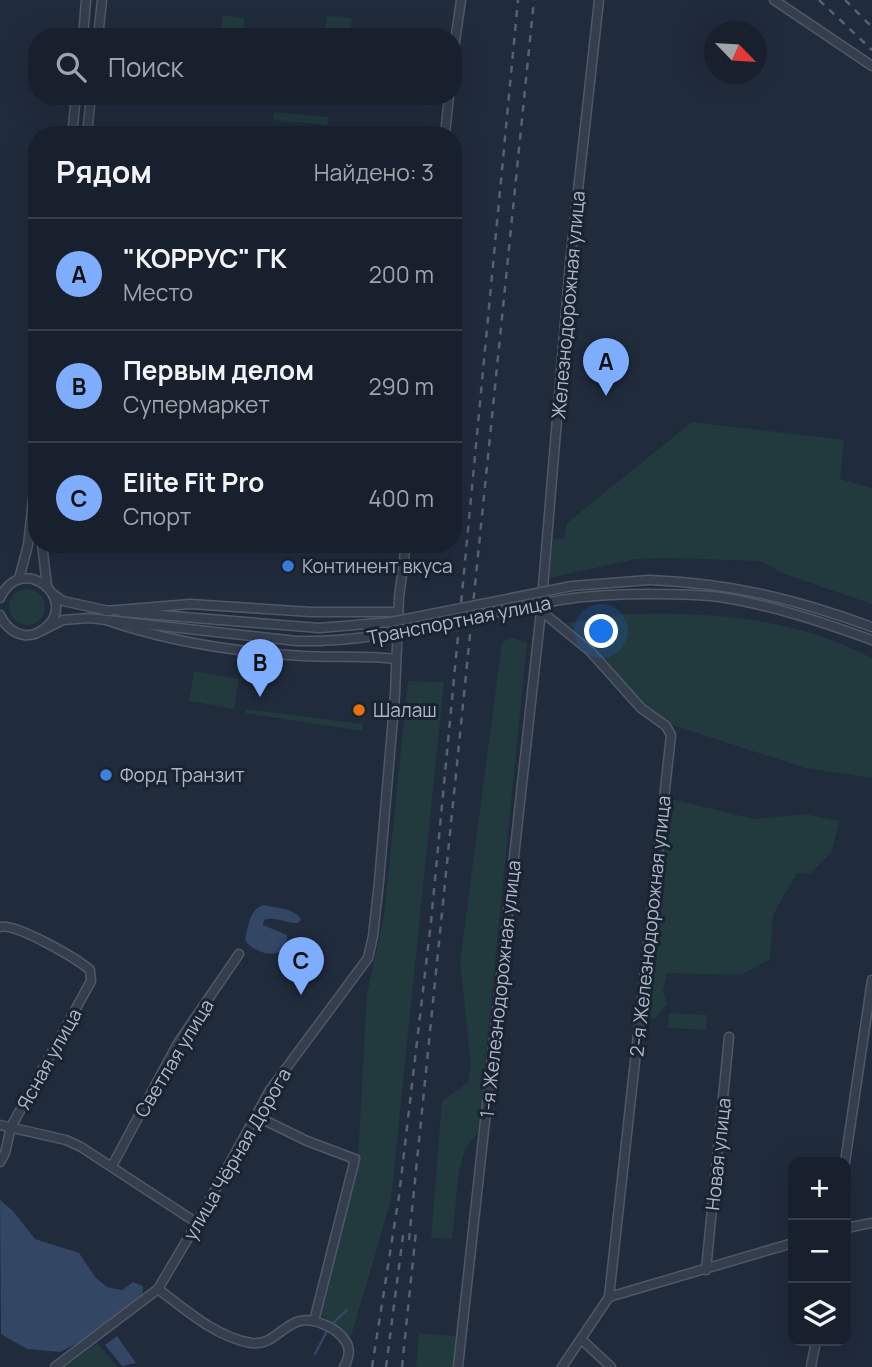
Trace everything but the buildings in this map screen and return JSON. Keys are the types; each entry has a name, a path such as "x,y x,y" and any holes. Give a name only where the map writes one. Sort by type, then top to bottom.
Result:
{"street":[{"path":"84,28 86,0"},
{"path":"99,28 102,0"},
{"path":"457,28 461,0"},
{"name":"Железнодорожная улица","path":"541,611 570,263 599,0"},
{"path":"774,0 872,66"},
{"path":"73,126 75,105"},
{"path":"88,126 90,105"},
{"path":"446,126 448,105"},
{"path":"1,593 19,579 28,545"},
{"path":"43,553 47,586"},
{"name":"улица Чёрная Дорога","path":"55,1367 158,1289 198,1223 270,1090 368,958 380,869 395,694 399,597 405,553"},
{"path":"0,616 15,632 29,635 43,630 54,617 55,601 47,586 34,579 19,579"},
{"name":"Транспортная улица","path":"43,630 64,620 106,615 319,628 391,622 572,586 649,580 718,585 757,592 872,627"},
{"name":"Транспортная улица","path":"53,594 63,601 106,615 297,641 366,638 575,598 649,594 718,597 798,615 872,640"},
{"path":"106,615 190,604 311,612 398,612"},
{"name":"2-я Железнодорожная улица","path":"541,611 590,650 640,708 666,726 671,735 609,1297"},
{"name":"1-я Железнодорожная улица","path":"458,1367 541,611"},
{"path":"106,615 143,633 178,641 300,656 395,659"},
{"name":"Ясная улица","path":"0,927 11,927 69,955 90,970 91,981 11,1127 0,1162"},
{"name":"Светлая улица","path":"112,1166 178,1043 239,954"},
{"path":"846,1157 872,980"},
{"name":"Новая улица","path":"706,1270 729,1037"},
{"path":"256,1116 307,1141 355,1159 314,1321"},
{"path":"0,1125 66,1140 112,1166 198,1223"},
{"path":"851,1227 872,1223"},
{"path":"562,1367 609,1297 788,1245"},
{"path":"158,1289 203,1323 233,1338 251,1343 270,1340 293,1322 302,1320 314,1321 331,1328 346,1342 349,1358 344,1367"},
{"path":"581,1339 611,1367"},
{"path":"811,1367 815,1346"}],"green space":[{"path":"223,15 245,18 243,28 221,28"},
{"path":"327,16 352,18 351,28 325,28"},
{"path":"274,112 328,117 327,125 273,120"},
{"path":"692,422 844,440 840,479 872,488 872,604 784,574 760,561 636,559 549,578 553,539 564,538 567,523"},
{"path":"27,589 40,594 45,607 40,620 27,625 14,620 9,607 14,594"},
{"path":"626,614 690,614 752,620 813,634 872,658 872,778 805,768 676,726 649,711 567,623"},
{"path":"512,638 527,643 478,1133 466,1147 459,1171 452,1239 431,1238 442,1101 468,1082 471,1066 460,962 502,642"},
{"path":"194,671 239,679 234,709 189,701"},
{"path":"408,681 444,682 391,1200 350,1340 321,1314 358,1157 367,993 384,916"},
{"path":"246,709 363,724 362,731 245,713"},
{"path":"671,799 754,819 805,814 839,821 832,852 810,874 797,873 773,915 770,959 741,975 667,973 663,991 667,1004 655,1019 643,1015"},
{"path":"669,1013 707,1015 706,1030 668,1028"},
{"path":"419,1333 456,1336 454,1367 416,1367"},
{"path":"97,1343 118,1367 65,1367"}],"water":[{"path":"263,905 289,911 301,919 298,923 264,920 263,925 287,935 286,944 276,953 262,952 245,940 252,915"},
{"path":"0,1200 13,1211 35,1239 79,1253 96,1278 107,1287 122,1290 133,1282 143,1286 142,1299 78,1343 60,1352 27,1349 1,1334"},
{"path":"117,1336 136,1363 122,1366 105,1345"}],"waterway":[{"path":"334,1322 347,1310"},
{"path":"315,1354 327,1331"}],"railway":[{"path":"372,1367 399,1196 431,922 518,0"},
{"path":"409,1240 534,0"},
{"path":"819,0 872,50"},
{"path":"845,0 872,27"},
{"path":"386,1367 404,1228"},
{"path":"402,1367 416,1231"}],"place":[{"name":"\"КОРРУС\" ГК","path":"606,396"},
{"name":"Континент вкуса","path":"288,566"},
{"name":"Первым делом","path":"260,697"},
{"name":"Шалаш","path":"359,710"},
{"name":"Форд Транзит","path":"106,775"},
{"name":"Elite Fit Pro","path":"301,995"}]}
